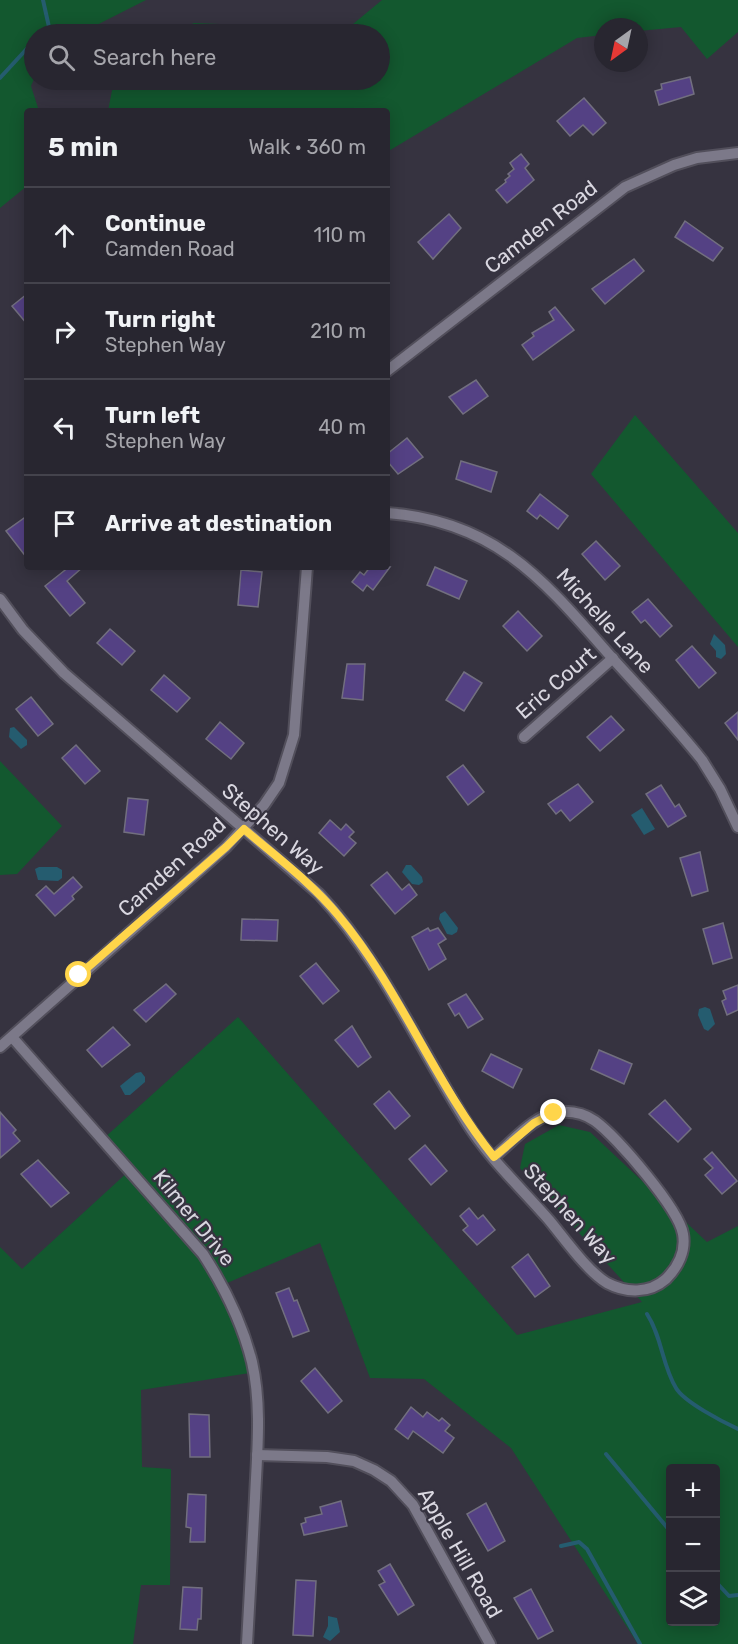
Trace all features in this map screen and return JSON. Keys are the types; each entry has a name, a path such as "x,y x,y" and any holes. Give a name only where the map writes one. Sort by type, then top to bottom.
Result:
{"street":[{"name":"Camden Road","path":"390,369 625,187 674,165 697,158 738,153"},
{"name":"Michelle Lane","path":"390,513 444,522 503,549 545,583 702,760 720,789 738,827"},
{"name":"Camden Road","path":"0,1047 244,829 279,783 292,747 307,570"},
{"name":"Stephen Way","path":"0,599 23,630 64,673 319,894 339,915 366,952 468,1125 494,1157 604,1281 629,1291 646,1290 665,1279 681,1259 684,1246 683,1233 673,1208 593,1120 571,1112 547,1114 494,1157"},
{"name":"Eric Court","path":"524,737 613,658"},
{"name":"Kilmer Drive","path":"12,1037 203,1254 224,1287 237,1315 252,1362 257,1396 257,1455 247,1644"},
{"name":"Apple Hill Road","path":"257,1455 327,1457 354,1461 375,1470 391,1481 413,1505 490,1644"}],"green space":[{"path":"0,0 146,0 99,24 24,24 24,90 32,90 38,108 24,108 24,188 0,208"},
{"path":"382,0 738,0 738,32 707,59 681,27 648,30 648,18 594,18 594,36 577,38 390,150 390,108 109,108 112,90 390,90 390,24 353,24"},
{"path":"635,415 738,533 738,647 591,474"},
{"path":"0,761 62,826 17,874 0,875"},
{"path":"238,1017 517,1335 642,1302 520,1168 525,1144 559,1125 590,1132 707,1242 738,1226 738,1644 638,1644 511,1448 424,1379 370,1378 320,1243 225,1284 256,1372 141,1390 142,1467 171,1469 170,1585 141,1585 133,1644 0,1644 0,1247 22,1269 130,1170 103,1139"}],"water":[{"path":"714,634 725,645 726,654 721,659 716,657 716,651 710,644"},
{"path":"14,727 27,740 27,745 21,749 9,737 10,728"},
{"path":"642,808 655,829 644,835 631,815"},
{"path":"406,865 411,865 422,877 423,882 419,885 412,884 402,872"},
{"path":"57,867 62,870 62,878 58,881 38,880 35,869"},
{"path":"445,911 458,928 457,932 452,935 447,934 439,919 440,914"},
{"path":"705,1007 710,1009 715,1024 708,1031 704,1029 698,1015 699,1009"},
{"path":"141,1072 145,1077 145,1082 130,1095 125,1095 120,1086 136,1073"},
{"path":"328,1616 337,1618 340,1632 330,1641 323,1637 328,1626"}],"building":[{"path":"690,77 694,94 659,105 655,91 662,89 661,84"},
{"path":"584,98 606,123 593,135 583,125 570,136 557,121"},
{"path":"521,154 529,164 525,168 534,180 507,203 496,190 506,182 505,180 510,176 508,174 514,169 510,163"},
{"path":"449,214 461,228 433,259 418,242"},
{"path":"685,221 723,248 713,261 675,237"},
{"path":"634,259 644,271 605,304 592,289"},
{"path":"24,296 24,320 12,306"},
{"path":"555,307 574,330 533,360 522,345 534,336 532,333 554,320 549,312"},
{"path":"476,380 488,396 463,414 449,397"},
{"path":"407,438 423,457 398,474 390,465 390,452"},
{"path":"461,461 497,472 491,492 456,479"},
{"path":"540,494 568,516 558,529 540,515 537,519 527,511"},
{"path":"24,518 24,554 6,531"},
{"path":"596,541 620,566 605,580 582,554"},
{"path":"435,567 467,581 459,599 427,585"},
{"path":"65,570 80,570 67,581 85,603 70,616 45,586"},
{"path":"241,570 262,572 258,607 238,605"},
{"path":"368,570 388,570 373,590 367,585 363,591 352,582 360,572 364,575"},
{"path":"648,599 672,626 660,637 645,620 641,623 632,612"},
{"path":"518,611 542,636 527,651 503,626"},
{"path":"110,629 135,651 122,665 97,643"},
{"path":"692,646 716,673 699,688 676,660"},
{"path":"347,664 365,664 363,700 342,698"},
{"path":"464,672 482,683 464,711 446,700"},
{"path":"164,675 190,698 177,712 151,690"},
{"path":"31,697 53,724 38,736 16,709"},
{"path":"738,712 738,740 725,723"},
{"path":"611,716 624,730 600,751 587,737"},
{"path":"220,722 244,743 231,759 206,739"},
{"path":"76,745 100,771 85,784 62,758"},
{"path":"463,765 484,792 468,805 447,777"},
{"path":"578,784 593,802 570,821 561,810 556,814 548,804"},
{"path":"661,785 675,807 679,804 686,816 668,827 646,794"},
{"path":"128,798 148,800 144,835 124,832"},
{"path":"330,820 341,830 346,824 354,832 349,837 356,843 344,856 319,833"},
{"path":"700,852 708,891 692,896 680,858"},
{"path":"387,872 402,890 409,884 417,895 395,914 371,885"},
{"path":"73,877 82,887 72,896 74,899 55,916 36,895 46,886 54,894"},
{"path":"242,919 278,920 277,941 241,940"},
{"path":"723,923 732,958 713,964 703,929"},
{"path":"428,928 430,931 438,928 446,939 438,944 446,959 429,970 412,937"},
{"path":"316,963 339,991 323,1004 300,976"},
{"path":"166,984 176,994 146,1022 134,1010"},
{"path":"738,985 738,1010 727,1015 722,1001 726,999 723,991"},
{"path":"466,994 483,1019 468,1028 459,1013 455,1016 448,1004"},
{"path":"352,1026 371,1057 358,1067 335,1040"},
{"path":"113,1027 130,1045 102,1067 87,1050"},
{"path":"599,1050 632,1064 624,1084 591,1069"},
{"path":"491,1054 522,1069 513,1088 482,1071"},
{"path":"389,1091 410,1116 395,1129 374,1104"},
{"path":"665,1100 691,1129 678,1142 649,1114"},
{"path":"0,1112 16,1130 13,1133 20,1141 0,1158"},
{"path":"425,1145 447,1171 431,1185 409,1159"},
{"path":"712,1152 737,1181 722,1194 705,1175 713,1168 704,1159"},
{"path":"38,1160 69,1193 51,1207 21,1174"},
{"path":"469,1208 478,1219 483,1215 495,1230 477,1245 463,1230 468,1226 460,1216"},
{"path":"528,1254 550,1286 535,1297 512,1267"},
{"path":"289,1288 294,1301 297,1300 309,1331 293,1337 276,1293"},
{"path":"315,1368 342,1401 328,1413 301,1381"},
{"path":"411,1407 423,1417 427,1412 439,1421 442,1418 450,1425 445,1431 454,1438 443,1453 413,1431 408,1439 395,1429"},
{"path":"189,1414 209,1415 210,1457 190,1457"},
{"path":"188,1494 206,1495 205,1542 190,1542 191,1528 186,1527"},
{"path":"341,1501 347,1526 304,1535 301,1524 306,1522 305,1518 322,1514 320,1507"},
{"path":"486,1503 505,1541 488,1551 467,1514"},
{"path":"390,1564 414,1605 398,1615 379,1585 385,1582 378,1571"},
{"path":"296,1580 316,1581 313,1636 293,1635"},
{"path":"183,1587 202,1588 201,1619 198,1619 197,1630 180,1629"},
{"path":"531,1589 553,1631 538,1639 514,1598"}],"waterway":[{"path":"43,0 48,24"},
{"path":"0,78 24,52"},
{"path":"647,1314 656,1332 676,1388 704,1411 738,1429"},
{"path":"606,1454 666,1526"},
{"path":"561,1546 579,1542 587,1549 640,1644"},
{"path":"720,1586 729,1596 738,1595"}],"route":[{"path":"79,975 244,829 319,894 339,915 366,952 468,1125 494,1157 534,1123 547,1114 554,1113"}]}
